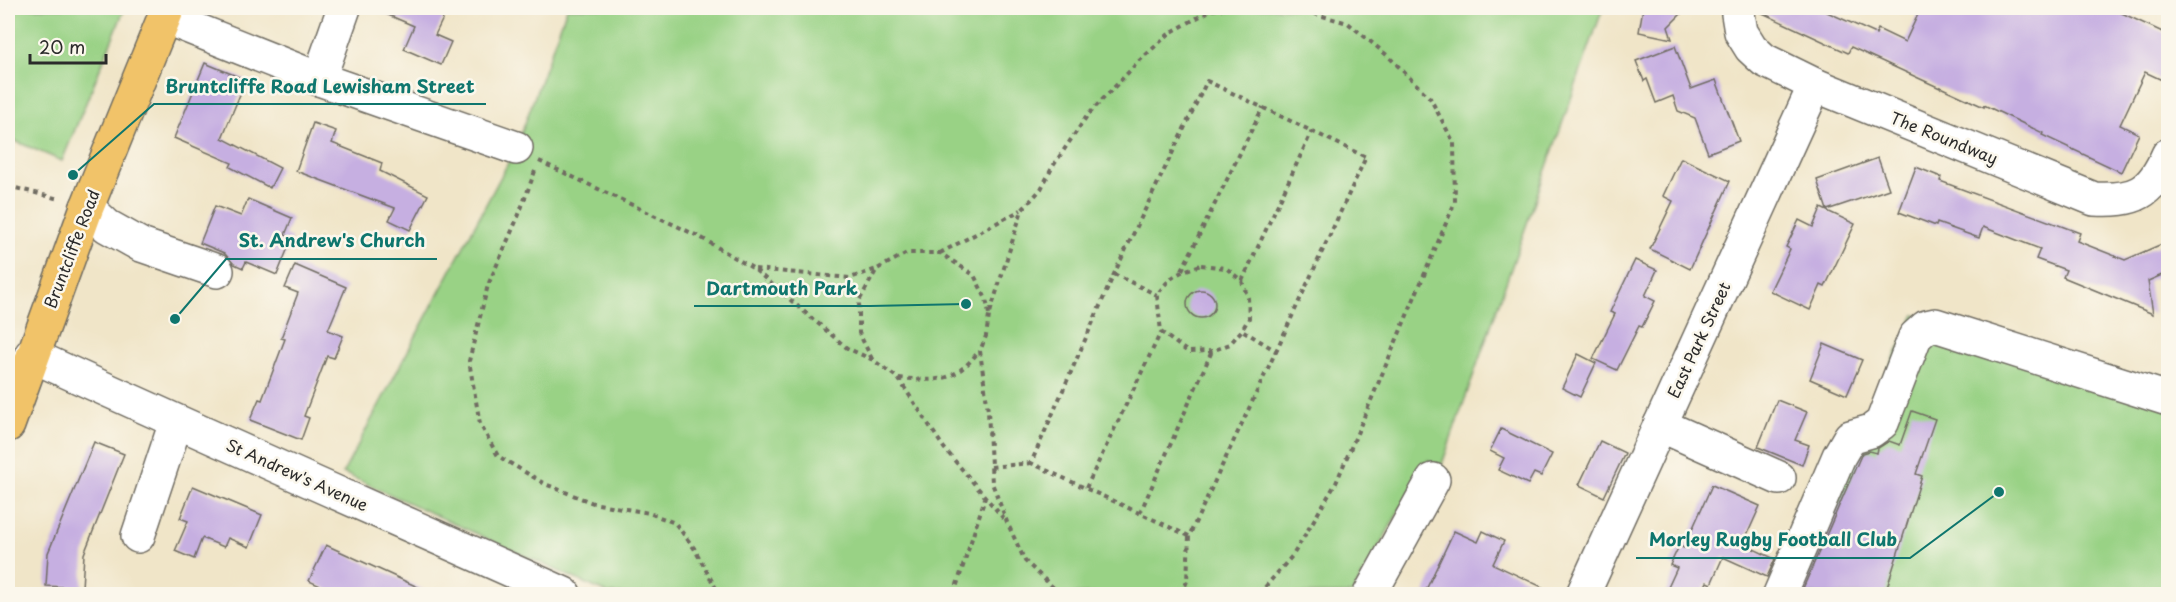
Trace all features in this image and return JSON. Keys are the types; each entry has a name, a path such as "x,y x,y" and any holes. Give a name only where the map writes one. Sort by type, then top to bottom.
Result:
{"main road":[{"name":"Bruntcliffe Road","path":"8,425 31,355 87,207 166,12"}],"street":[{"path":"318,79 344,8"},
{"name":"The Roundway","path":"1739,8 1741,32 1751,48 1764,60 1815,85 2094,199 2116,200 2134,197 2159,175 2169,155"},
{"path":"166,12 318,79 527,154"},
{"name":"East Park Street","path":"1583,594 1815,85"},
{"path":"87,207 107,226 141,245 217,271"},
{"path":"1780,594 1839,456 1850,437 1871,431 1882,423 1915,337 1926,327 1935,325 2169,399"},
{"name":"St Andrew's Avenue","path":"31,355 176,422 564,594"},
{"path":"138,536 176,422"},
{"path":"1660,424 1779,478"},
{"path":"1370,594 1433,480"}],"path":[{"path":"754,269 850,278 878,269 907,253 940,253 1022,210 1041,189 1053,166 1087,116 1139,61 1170,33 1211,10 1239,8"},
{"path":"1259,594 1293,555 1336,483 1455,202 1454,143 1431,98 1388,56 1348,23 1293,8"},
{"path":"1031,463 1114,274 1207,81 1366,157 1190,536 1187,582 1182,594"},
{"path":"1182,271 1263,106"},
{"path":"1242,282 1312,131"},
{"path":"719,594 694,548 675,523 648,513 593,503 545,484 498,456 480,424 469,361 488,285 518,217 527,154 700,237 754,269 848,348 873,360 898,378 944,448 1007,522"},
{"path":"8,186 87,207"},
{"path":"898,378 939,381 961,370 980,351 1022,210"},
{"path":"940,253 974,275 986,299 989,316"},
{"path":"1086,488 1161,332 1157,296 1167,280 1182,271 1201,265 1226,268 1242,282 1248,298 1249,318 1230,345 1212,351 1188,352 1161,332"},
{"path":"873,360 859,333 859,301 878,269"},
{"path":"1114,274 1157,296"},
{"path":"1242,330 1276,351"},
{"path":"980,351 988,411 992,483 1025,561 1060,594"},
{"path":"1140,513 1212,351"},
{"path":"991,467 1031,463 1190,536"},
{"path":"954,594 985,497"}],"green space":[{"path":"8,8 125,8 62,161 8,138"},
{"path":"567,8 1603,8 1441,467 1428,460 1352,594 609,594 343,473 516,148"},
{"path":"1915,315 2168,389 2168,594 1778,594"}],"building":[{"path":"372,8 448,8 435,35 451,42 441,65 404,49 414,26"},
{"path":"1643,8 1687,8 1668,27 1672,39 1639,32"},
{"path":"1757,8 1818,8 1876,34 1878,29 1905,42 1921,8 2111,8 2169,35 2169,66 2162,80 2145,72 2120,125 2139,134 2121,172 1984,105 1984,107 1940,88 1851,47 1848,53 1758,11"},
{"path":"1675,46 1691,89 1716,80 1739,141 1708,153 1695,118 1678,111 1673,96 1656,103 1647,79 1644,81 1636,61"},
{"path":"205,63 246,80 222,138 280,168 270,188 230,167 232,163 174,138"},
{"path":"313,123 336,131 332,143 382,163 380,171 428,195 410,230 389,220 395,208 296,171"},
{"path":"1681,158 1730,181 1690,269 1650,249 1673,201 1663,196"},
{"path":"1878,158 1889,189 1827,210 1817,180"},
{"path":"1916,167 1941,177 1940,181 2080,233 2077,241 2125,260 2169,241 2169,272 2148,281 2153,314 2063,277 2066,270 2036,259 2040,249 1983,227 1979,238 1937,223 1936,226 1899,212"},
{"path":"248,199 292,218 285,235 292,238 277,275 246,262 243,268 234,264 224,253 200,243 215,206 241,216"},
{"path":"1821,208 1855,224 1825,287 1821,285 1810,310 1770,291 1790,249 1786,247 1799,220 1813,227"},
{"path":"1635,260 1657,270 1645,296 1655,301 1642,327 1639,326 1617,370 1593,359 1615,314 1610,312"},
{"path":"295,265 346,287 328,330 343,336 334,358 327,356 304,416 309,418 301,440 250,420 259,399 262,400 285,339 281,338 298,293 285,288"},
{"path":"1201,290 1211,294 1215,304 1211,314 1201,318 1191,314 1187,304 1191,294"},
{"path":"1824,344 1862,360 1847,395 1810,379"},
{"path":"1578,354 1596,363 1580,397 1562,388"},
{"path":"1777,400 1807,412 1795,440 1809,445 1802,465 1758,447"},
{"path":"1912,411 1935,419 1916,474 1922,476 1885,594 1801,593 1862,453 1869,451 1877,453 1878,448 1889,441 1900,445"},
{"path":"1501,429 1552,454 1541,476 1534,473 1528,484 1498,470 1504,458 1490,451"},
{"path":"1600,441 1625,453 1604,497 1579,485"},
{"path":"94,442 124,454 84,554 82,588 46,586 48,553"},
{"path":"1712,485 1760,506 1743,544 1775,559 1767,577 1723,557 1711,584 1707,582 1701,594 1665,594 1677,568 1670,565 1679,546 1684,548"},
{"path":"193,486 262,515 249,547 228,538 224,547 202,538 194,559 175,551 188,521 180,518"},
{"path":"1454,531 1478,542 1483,531 1504,541 1493,564 1557,594 1424,594"},
{"path":"326,545 433,594 338,594 309,581"}],"place":[{"name":"Bruntcliffe Road Lewisham Street","path":"73,175"},
{"name":"Dartmouth Park","path":"966,304"},
{"name":"St. Andrew's Church","path":"175,319"},
{"name":"Morley Rugby Football Club","path":"1999,492"}]}
